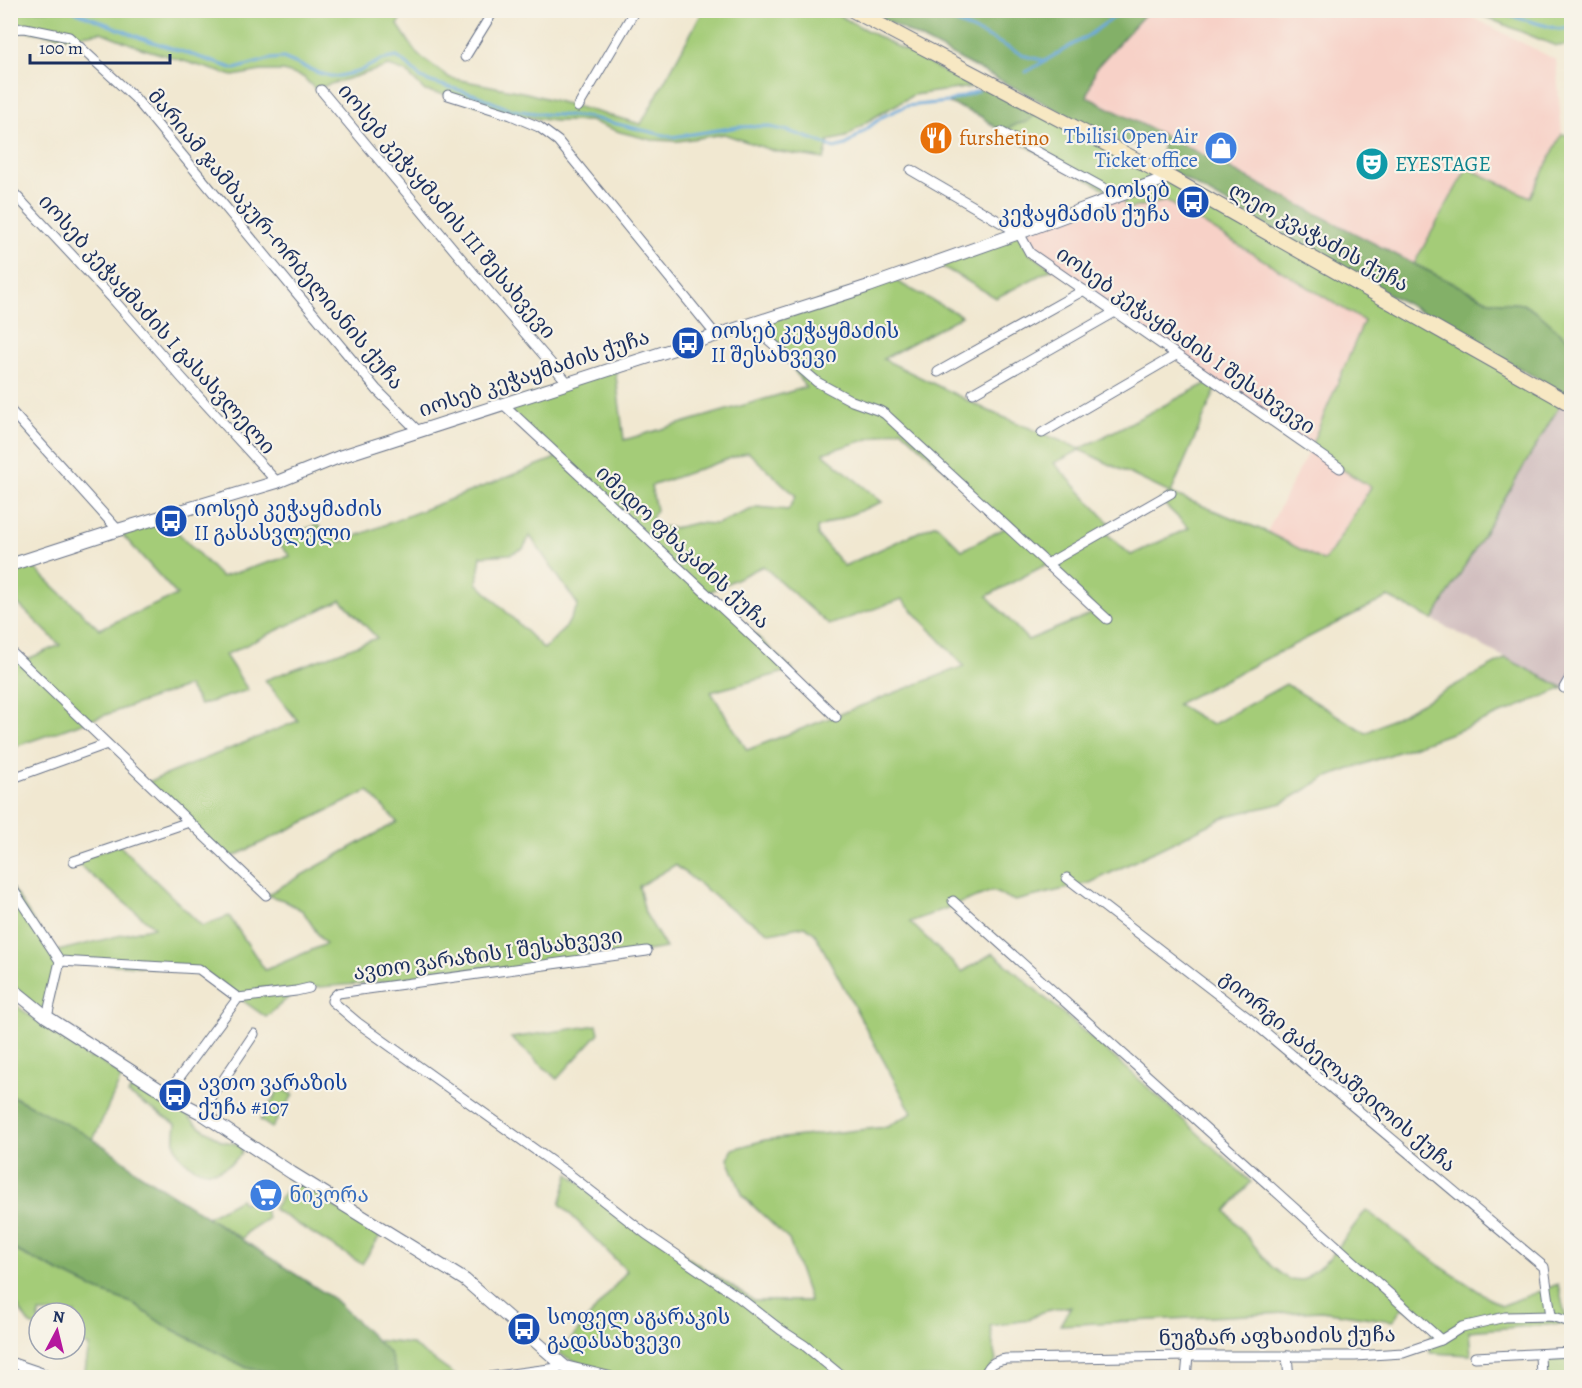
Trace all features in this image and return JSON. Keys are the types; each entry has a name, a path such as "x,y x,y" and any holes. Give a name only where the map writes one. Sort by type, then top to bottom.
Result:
{"main road":[{"name":"ლეო კვაჭაძის ქუჩა","path":"852,10 1169,177 1572,405"}],"street":[{"path":"465,57 494,10"},
{"path":"578,106 635,10"},
{"name":"მარიამ ჯამბაკურ-ორბელიანის ქუჩა","path":"10,28 25,28 69,37 135,98 377,390 418,431"},
{"name":"იოსებ კეჭაყმაძის III შესახვევი","path":"321,90 568,383"},
{"path":"448,95 539,127 558,141 716,335"},
{"path":"1001,132 1118,196"},
{"path":"911,170 1019,233"},
{"name":"იოსებ კეჭაყმაძის ქუჩა","path":"10,565 277,482 339,457 869,286 1169,177"},
{"name":"იოსებ კეჭაყმაძის I გასასვლელი","path":"10,189 112,298 277,482"},
{"name":"იოსებ კეჭაყმაძის I შესახვევი","path":"1019,233 1030,253 1340,468"},
{"path":"938,372 1084,290"},
{"path":"973,393 1115,312"},
{"path":"750,324 817,382 852,401 885,414 1107,619"},
{"path":"1042,433 1176,355"},
{"name":"იმედო ფხაკაძის ქუჩა","path":"503,404 836,717"},
{"path":"10,410 118,530"},
{"path":"1047,564 1171,493"},
{"path":"10,651 266,895"},
{"path":"1564,688 1572,674"},
{"path":"10,779 107,744"},
{"path":"74,861 189,822"},
{"name":"გიორგი გაბელაშვილის ქუჩა","path":"1067,878 1247,1017 1544,1267 1551,1316"},
{"path":"10,885 60,961 47,1017"},
{"path":"953,902 1441,1340"},
{"name":"ავთო ვარაზის I შესახვევი","path":"647,951 338,993 332,1001 358,1023 569,1174 646,1234 737,1296 844,1377"},
{"path":"60,961 199,969 238,998 309,988"},
{"path":"10,987 47,1017 465,1280 565,1367"},
{"path":"167,1094 238,998"},
{"path":"201,1113 254,1034"},
{"name":"ნუგზარ აფხაიძის ქუჩა","path":"984,1377 987,1367 996,1361 1006,1359 1355,1356 1403,1353 1441,1340 1462,1327 1505,1317 1551,1316 1572,1321"},
{"path":"1475,1357 1572,1352"},
{"path":"1540,1354 1541,1377"},
{"path":"1186,1377 1188,1356"},
{"path":"1287,1356 1289,1377"},
{"path":"10,1362 57,1377"},
{"path":"481,1377 565,1367 610,1377"}],"shaded area":[{"path":"1148,11 1460,11 1556,60 1562,134 1530,197 1419,257 1414,264 1086,97 1096,68"},
{"path":"1118,196 1128,209 1166,201 1364,321 1310,448 1030,253 1019,233"},
{"path":"1563,400 1571,405 1571,692 1433,620"},
{"path":"1310,448 1372,487 1331,552 1322,561 1267,532"}],"green space":[{"path":"11,10 403,11 398,25 417,54 450,78 527,93 641,124 703,11 831,11 972,87 913,95 868,121 846,137 829,141 824,159 774,151 724,134 678,141 652,140 590,121 555,121 511,115 448,95 425,91 406,72 389,66 315,89 303,77 283,71 261,71 233,76 141,48 101,32 69,37 11,29"},
{"path":"868,11 1148,11 1096,68 1087,97 1489,301 1523,304 1539,314 1571,342 1571,398 1171,171 1161,155 1163,143 1156,139 1148,136 1137,143 1124,145"},
{"path":"1471,11 1571,11 1571,45 1556,46"},
{"path":"995,84 1040,109 1027,122 1001,132 982,117 947,102"},
{"path":"1041,109 1563,400 1433,620 1388,597 1177,704 1212,725 1286,684 1366,733 1506,658 1564,688 1471,726 1325,778 1283,803 1227,816 1090,883 1015,901 992,891 910,922 962,972 993,953 1131,1072 1251,1182 1226,1211 1271,1266 1288,1279 1303,1280 1330,1258 1366,1210 1440,1266 1501,1306 1558,1284 1567,1323 1469,1331 1471,1355 1430,1353 1430,1337 1435,1328 1403,1307 1393,1321 1321,1311 1060,1325 1071,1306 1041,1312 1028,1320 990,1326 996,1361 984,1377 611,1377 559,1354 627,1271 560,1204 569,1174 646,1234 660,1235 690,1259 754,1301 810,1301 789,1240 743,1196 728,1159 733,1149 765,1140 887,1127 912,1113 815,934 805,926 770,933 731,909 675,865 639,886 645,913 666,948 486,972 306,988 296,991 266,1017 199,970 60,961 47,1017 11,987 10,885 54,952 154,927 74,861 119,845 202,926 229,916 265,970 326,944 303,911 283,900 266,895 397,822 368,791 228,859 148,782 298,721 265,680 377,638 341,600 225,655 248,690 200,705 188,686 11,748 11,666 60,645 11,597 11,565 26,560 99,629 177,595 118,530 162,516 221,577 290,556 275,539 317,525 341,542 556,458 503,404 615,368 624,440 806,387 759,321 890,278 962,316 883,359 991,412 1080,449 1213,380 1218,384 1171,493 1267,532 1323,561 1331,552 1371,487 1310,448 1364,321 1166,201 1128,209 1118,196 1001,132 1027,122","holes":["901,429 1007,527 962,550 936,524 844,566 818,536 817,528 882,502 823,453","1080,450 1170,493 1160,500 1189,528 1131,555 1105,532 1113,527 1054,463","748,452 796,496 788,510 757,507 717,524 696,523 673,528 649,525 656,510 651,486","530,536 578,605 566,627 544,649 477,583 481,556 510,554 523,549","1047,564 1098,611 1028,640 987,596","763,566 829,625 902,599 964,666 747,750 711,692 793,670 709,592"]},
{"path":"1562,134 1571,136 1571,342 1539,314 1523,304 1489,301 1414,264 1467,168 1530,197"},
{"path":"1019,233 1030,253 1052,269 996,298 936,263"},
{"path":"10,1001 90,1059 92,1056 122,1076 93,1140 11,1095"},
{"path":"597,1025 599,1033 557,1079 511,1038"},
{"path":"133,1086 174,1111 186,1114 196,1124 222,1141 237,1144 241,1147 242,1153 223,1168 210,1171 195,1168 182,1158 176,1149 176,1124 128,1094"},
{"path":"280,1088 293,1095 272,1128 260,1120"},
{"path":"10,1095 108,1149 137,1172 334,1299 390,1354 396,1377 294,1377 247,1368 164,1325 132,1303 99,1291 11,1248"},
{"path":"293,1180 380,1236 362,1264 273,1209"},
{"path":"240,1199 243,1203 253,1200 265,1208 267,1219 248,1231 242,1239 207,1217"},
{"path":"10,1248 99,1291 132,1303 164,1325 247,1368 294,1377 84,1377 89,1346 87,1345 87,1301 27,1301 27,1320 11,1296"},
{"path":"375,1340 411,1344 456,1376 396,1377 396,1372"},
{"path":"1567,1358 1569,1377 1547,1377 1546,1359"}],"waterway":[{"path":"72,10 141,38 235,69 270,59 283,58 334,77 358,72 381,60 397,57 421,78 476,95 511,110 588,117 672,137 738,127 765,126 788,131 834,148 846,145 882,117 906,106 947,102 978,91"},
{"path":"929,10 1025,56 1046,61"},
{"path":"1026,72 1089,35 1124,10"},
{"path":"1495,10 1558,29 1572,28"}],"place":[{"name":"furshetino","path":"936,138"},
{"name":"Tbilisi Open Air Ticket office","path":"1221,148"},
{"name":"EYESTAGE","path":"1372,164"},
{"name":"იოსებ კეჭაყმაძის ქუჩა","path":"1193,202"},
{"name":"იოსებ კეჭაყმაძის II შესახვევი","path":"688,343"},
{"name":"იოსებ კეჭაყმაძის II გასასვლელი","path":"171,521"},
{"name":"ავთო ვარაზის ქუჩა #107","path":"175,1095"},
{"name":"ნიკორა","path":"266,1195"},
{"name":"სოფელ აგარაკის გადასახვევი","path":"524,1329"}]}
